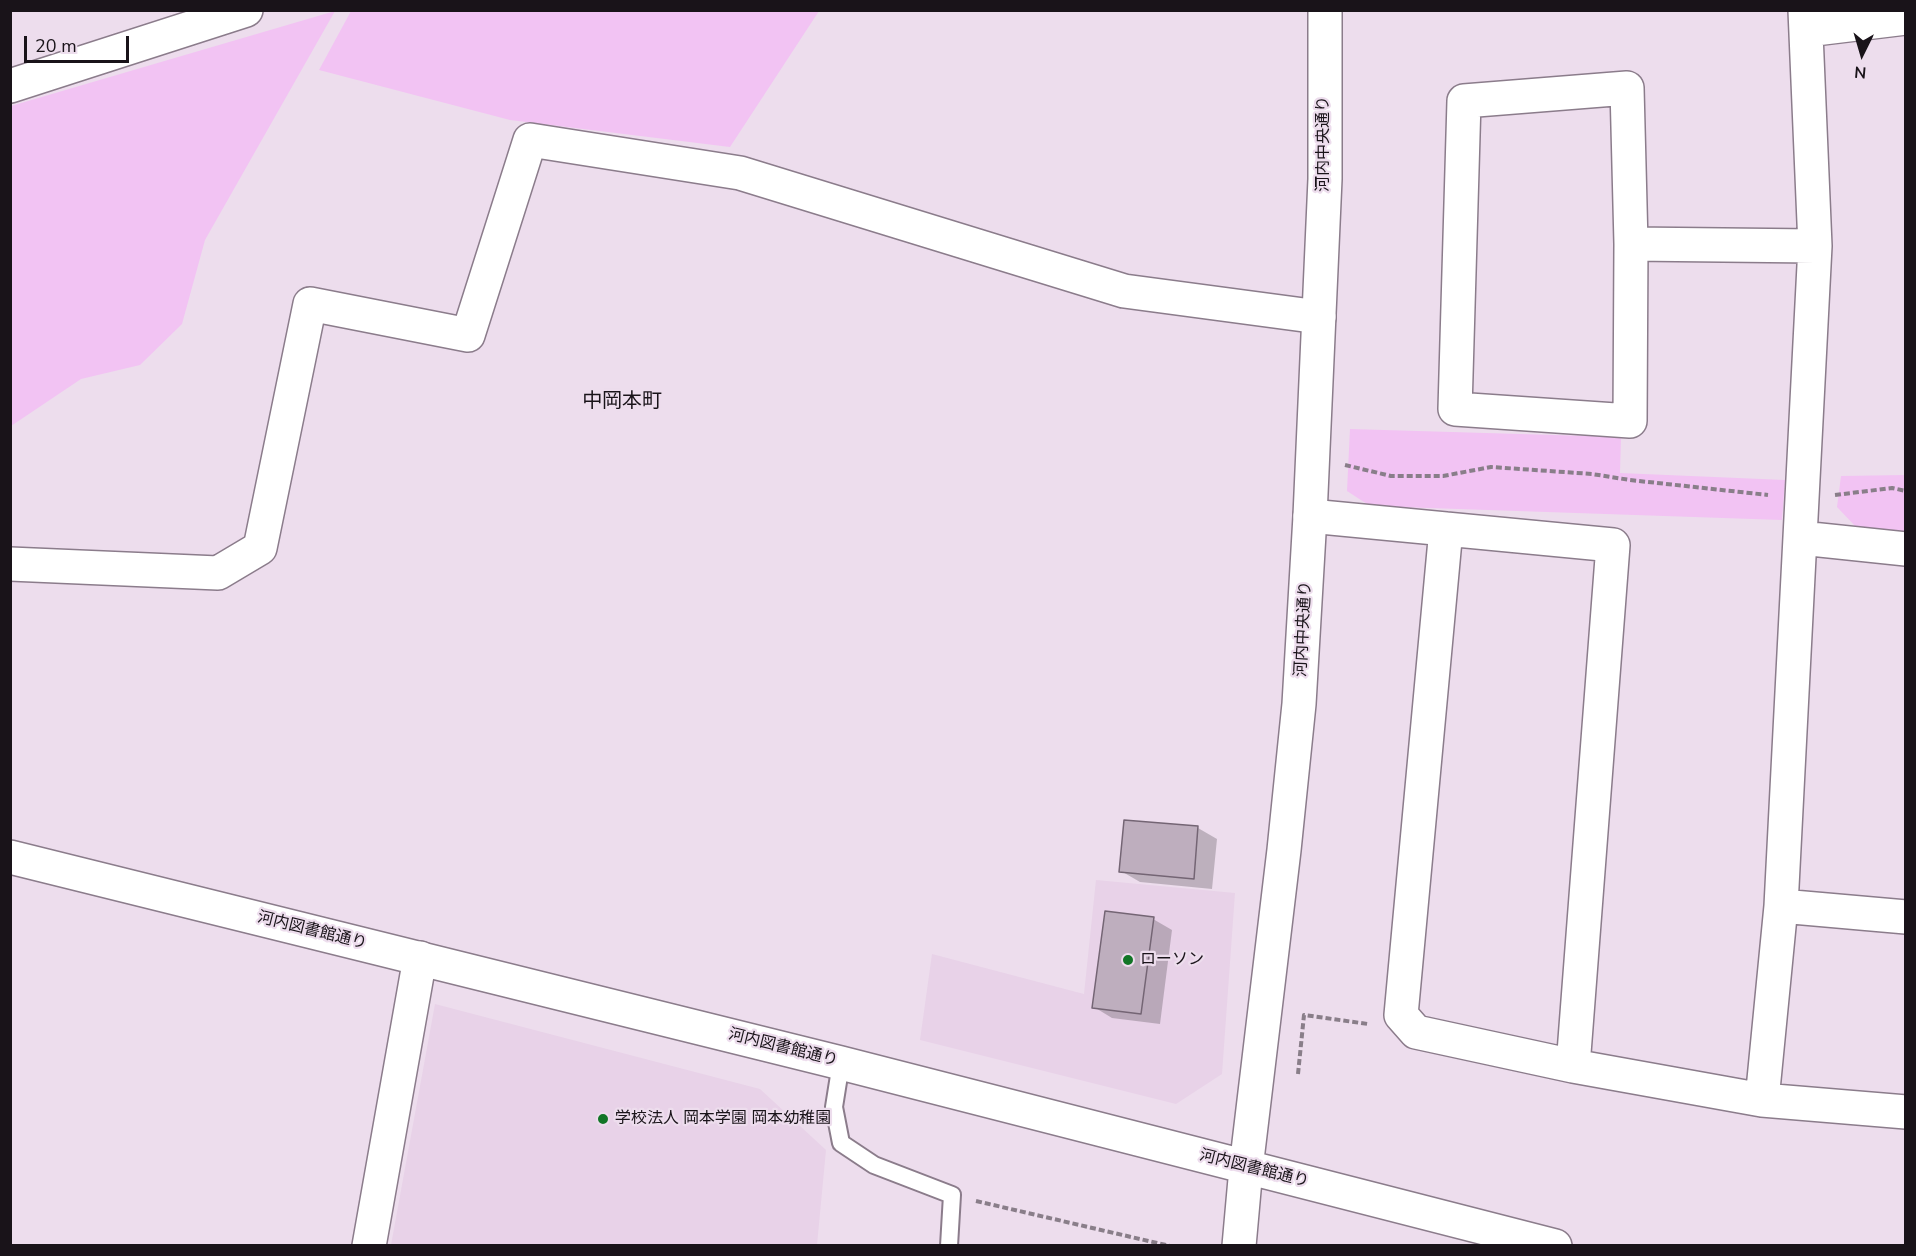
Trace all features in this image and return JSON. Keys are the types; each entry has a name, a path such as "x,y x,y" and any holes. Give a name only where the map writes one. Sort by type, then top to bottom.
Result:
{"street":[{"path":"10,86 246,10"},
{"name":"河内中央通り","path":"1239,1245 1299,704 1325,179 1325,10"},
{"path":"1762,1100 1781,906 1815,246 1806,20 1905,18"},
{"path":"1628,88 1631,244 1629,421 1455,409 1464,101 1628,88"},
{"path":"10,564 218,573 260,548 310,304 468,335 530,140 740,173 1124,291 1319,318"},
{"path":"1631,244 1815,246"},
{"path":"1310,516 1613,545 1574,1066"},
{"path":"1446,529 1401,1015 1416,1032 1574,1066 1762,1100 1905,1112"},
{"path":"1801,538 1905,549"},
{"name":"河内図書館通り","path":"10,857 841,1063 1555,1245"},
{"path":"1781,906 1905,917"},
{"path":"369,1245 420,958"}],"lane":[{"path":"841,1063 834,1107 841,1143 874,1166 952,1195 949,1245"}],"path":[{"path":"1313,456 1391,477 1443,476 1491,466 1592,474 1803,499 1892,488 1905,491"},
{"path":"1298,1074 1304,1015 1392,1028 1405,1020"},
{"path":"952,1195 1170,1245"}],"shaded area":[{"path":"335,11 205,240 182,324 140,365 81,379 11,426 11,106"},
{"path":"351,11 819,11 730,147 510,120 319,70"},
{"path":"1350,429 1621,437 1620,473 1785,480 1782,520 1370,506 1347,491"},
{"path":"1905,475 1905,533 1857,528 1837,507 1841,476"},
{"path":"1096,880 1235,893 1222,1074 1176,1104 920,1040 932,954 1084,994"},
{"name":"学校法人 岡本学園 岡本幼稚園","path":"435,1004 760,1089 826,1150 817,1245 391,1245"}],"building":[{"path":"1124,820 1198,826 1194,879 1119,872"},
{"path":"1105,911 1154,917 1141,1014 1092,1008"}],"place":[{"name":"ローソン","path":"1128,960"},
{"name":"学校法人 岡本学園 岡本幼稚園","path":"603,1119"}],"district":[{"name":"中岡本町","path":"622,402"}]}
